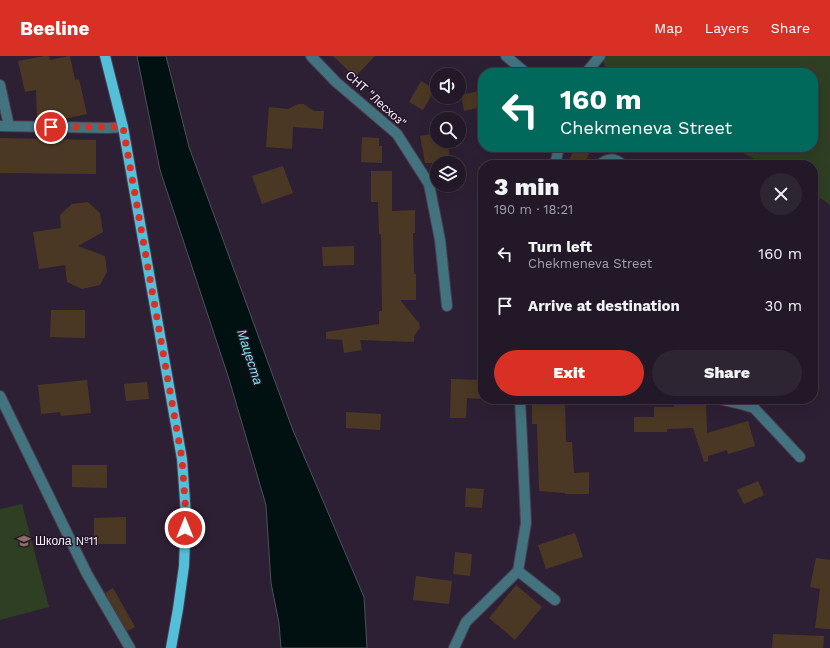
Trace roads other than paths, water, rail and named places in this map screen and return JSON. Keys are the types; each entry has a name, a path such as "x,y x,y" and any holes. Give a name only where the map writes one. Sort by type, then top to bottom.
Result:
{"main road":[{"path":"105,56 123,127 182,459 186,515 184,566 170,648"}],"street":[{"name":"СНТ \"Лесхоз\"","path":"311,56 336,82 397,134 429,184 440,240 447,306"},
{"path":"506,56 520,68"},
{"path":"590,68 600,56"},
{"path":"0,85 4,126 123,127"},
{"path":"606,160 611,158 616,160"},
{"path":"0,396 86,574 130,648"},
{"path":"454,648 466,622 518,571 526,523 520,404"},
{"path":"741,404 754,408 800,457"},
{"path":"518,571 555,600"}],"water":[{"name":"Мацеста","path":"137,56 166,56 189,147 292,428 364,597 367,648 281,648 279,623 271,583 266,505 229,379 160,170"}],"place":[{"name":"Школа №11","path":"24,541"}]}
